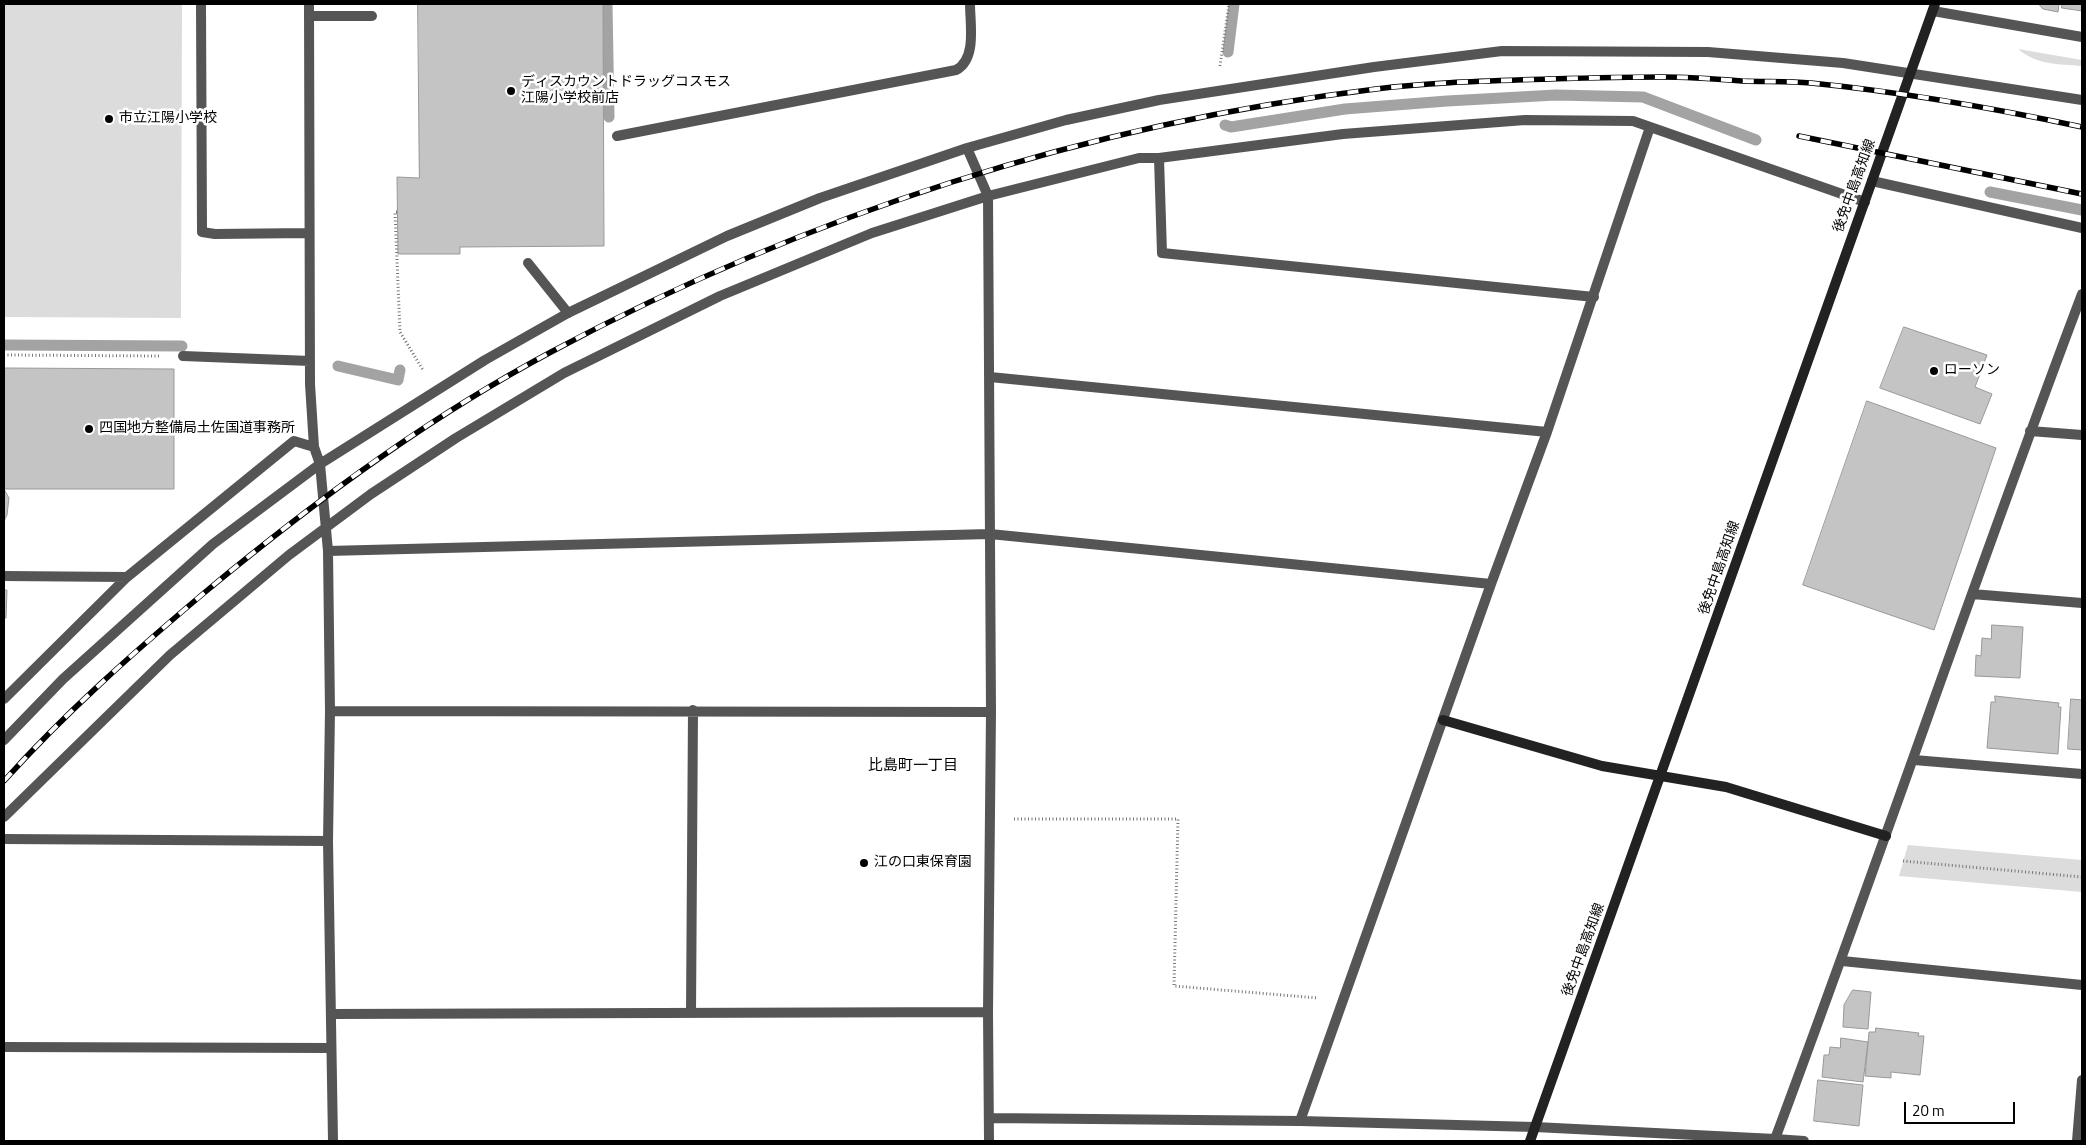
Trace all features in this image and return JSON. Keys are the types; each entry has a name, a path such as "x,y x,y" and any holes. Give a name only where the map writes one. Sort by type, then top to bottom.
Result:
{"main road":[{"name":"後免中島高知線","path":"1530,1141 1934,7"},
{"path":"1443,720 1602,766 1726,787 1886,836"}],"street":[{"path":"201,4 202,232 215,234 309,233"},
{"path":"309,4 310,361 314,447 320,464 328,551 330,711 328,841 333,1141"},
{"path":"617,136 956,70 962,66 969,54 970,4"},
{"path":"1934,7 2082,37"},
{"path":"309,16 372,16"},
{"path":"4,740 63,679 213,544 320,464 485,360 568,313 727,236 820,198 967,148 1066,120 1159,100 1374,67 1502,51 1708,52 1843,62 2082,100"},
{"path":"4,817 170,655 289,556 371,494 456,438 573,369 720,296 872,233 988,196 1139,158 1159,158 1343,134 1525,120 1633,121 1865,202"},
{"path":"1300,1121 1547,432 1650,127"},
{"path":"967,148 988,196 992,712 988,1012 989,1141"},
{"path":"1159,158 1162,253 1594,297"},
{"path":"1872,181 2082,228"},
{"path":"528,263 568,313"},
{"path":"1775,1139 1842,961 2030,431 2082,294"},
{"path":"183,356 310,361"},
{"path":"990,377 1547,432"},
{"path":"2030,431 2082,435"},
{"path":"4,699 127,577 294,442 314,447"},
{"path":"328,551 990,534 1491,584"},
{"path":"4,576 127,577"},
{"path":"1972,594 2082,603"},
{"path":"330,711 693,710 992,712"},
{"path":"691,1013 693,710"},
{"path":"1914,760 2082,774"},
{"path":"4,838 328,841"},
{"path":"1842,961 2082,984"},
{"path":"332,1014 988,1012"},
{"path":"4,1047 331,1048"},
{"path":"2077,1141 2082,1080"},
{"path":"989,1118 1300,1121 1535,1127 1804,1141"}],"path":[{"path":"1220,66 1229,4"},
{"path":"397,212 395,212 400,332 424,371"},
{"path":"4,356 183,356"},
{"path":"990,819 1178,819 1174,986 1343,1000"},
{"path":"1895,860 2082,877"}],"shaded area":[{"name":"市立江陽小学校","path":"4,4 182,4 181,318 4,317"},
{"path":"2018,49 2082,60 2082,66 2040,61"},
{"path":"1908,845 2082,860 2082,892 1899,876"}],"building":[{"name":"ディスカウントドラッグコスモス 江陽小学校前店","path":"418,4 603,4 604,246 460,247 460,254 398,254 397,177 419,178"},
{"path":"2039,4 2059,4 2058,12 2043,9"},
{"path":"2062,4 2082,4 2082,11 2062,8"},
{"name":"ローソン","path":"1904,327 1987,355 1975,387 1992,394 1980,424 1880,388"},
{"name":"四国地方整備局土佐国道事務所","path":"4,368 174,369 174,489 4,489"},
{"path":"1867,401 1996,448 1934,630 1803,585"},
{"path":"4,489 9,498 7,515 4,521"},
{"path":"4,590 7,590 6,618 4,618"},
{"path":"1992,625 2023,627 2020,678 1975,676 1976,655 1981,656 1982,638 1991,639"},
{"path":"1995,696 2059,703 2058,707 2061,707 2058,754 1987,748 1991,702 1995,702"},
{"path":"2071,699 2082,700 2082,750 2068,749"},
{"path":"1853,990 1871,992 1868,1029 1843,1027 1844,1005"},
{"path":"1876,1028 1919,1033 1918,1036 1924,1036 1920,1075 1891,1072 1891,1078 1865,1076 1869,1032 1875,1032"},
{"path":"1841,1038 1868,1042 1863,1082 1822,1077 1824,1055 1829,1055 1830,1047 1840,1048"},
{"path":"1818,1080 1863,1085 1859,1126 1814,1121"}],"waterway":[{"path":"607,4 609,117"},
{"path":"1228,52 1234,4"},
{"path":"1225,125 1231,127 1345,109 1447,101 1556,95 1643,97 1756,140"},
{"path":"1990,192 2082,210"},
{"path":"4,345 182,346"},
{"path":"338,366 398,380 400,370"}],"railway":[{"path":"4,781 51,731 204,593 286,527 372,463 460,405 551,352 648,303 747,258 849,218 952,182 1056,151 1162,126 1268,105 1376,89 1462,82 1662,77 1811,83 1947,101 2082,127"},
{"path":"1799,136 2082,194"}],"place":[{"name":"ディスカウントドラッグコスモス 江陽小学校前店","path":"511,91"},
{"name":"市立江陽小学校","path":"109,119"},
{"name":"ローソン","path":"1934,371"},
{"name":"四国地方整備局土佐国道事務所","path":"89,429"},
{"name":"江の口東保育園","path":"864,863"}],"district":[{"name":"比島町一丁目","path":"913,766"}]}
